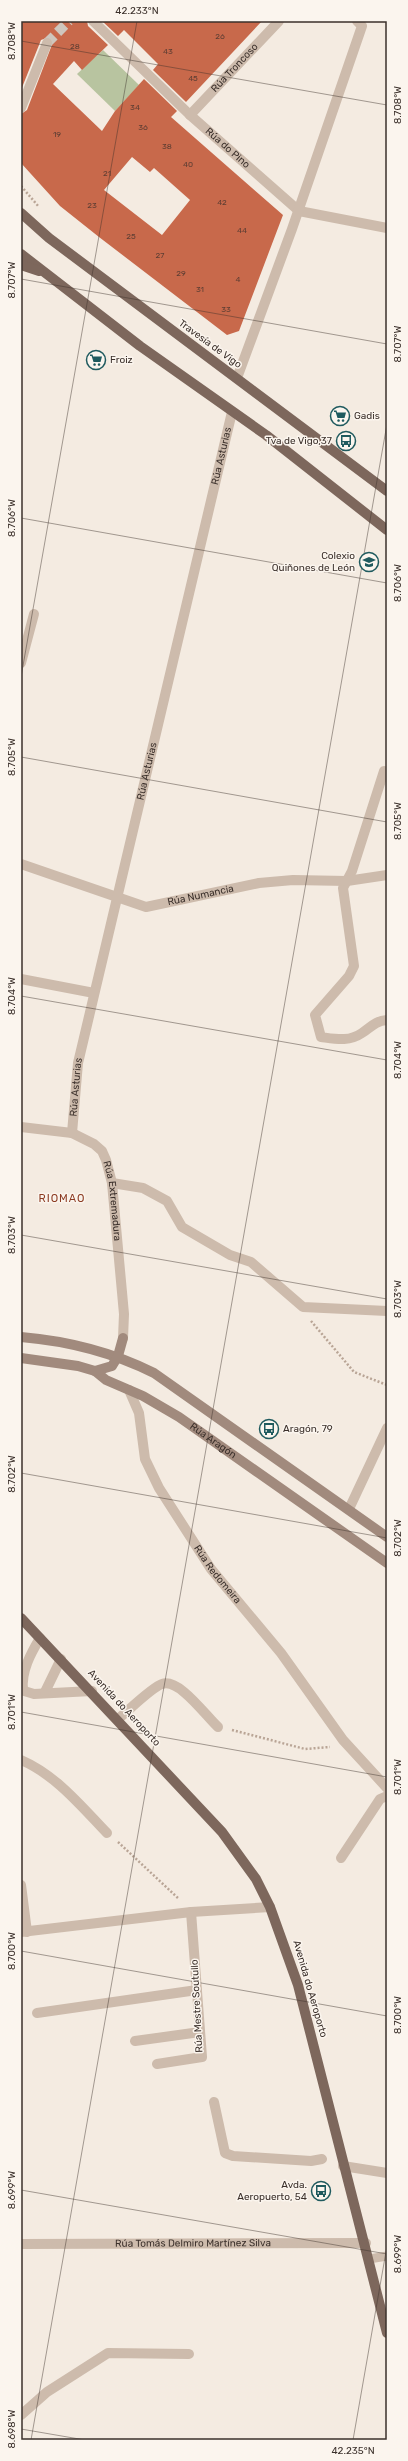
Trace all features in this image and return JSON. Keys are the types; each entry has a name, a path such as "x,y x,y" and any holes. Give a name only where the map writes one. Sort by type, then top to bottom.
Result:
{"main road":[{"name":"Travesía de Vigo","path":"21,213 49,238 387,491"},
{"path":"21,254 43,272 232,412 266,435 387,530"},
{"path":"21,265 43,272"},
{"path":"21,1337 54,1340 118,1356 172,1384 387,1537"},
{"path":"95,1371 112,1366 118,1356 123,1338"},
{"name":"Rúa Aragón","path":"21,1358 78,1366 95,1371 106,1380 129,1390 179,1417 387,1563"},
{"name":"Avenida do Aeroporto","path":"21,1618 92,1691 222,1832 256,1879 270,1907 298,1985 343,2166 366,2243 387,2333"}],"street":[{"name":"Rúa do Pino","path":"93,21 190,115 299,211"},
{"name":"Rúa Troncoso","path":"190,115 280,21"},
{"path":"237,378 299,211 362,26 357,21"},
{"path":"21,108 47,43"},
{"path":"299,211 387,228"},
{"name":"Rúa Asturias","path":"72,1133 78,1063 232,412"},
{"path":"21,663 34,614"},
{"path":"384,771 347,881 343,888 354,966 349,976 314,1015 321,1037 342,1040 361,1034 377,1021 387,1020"},
{"name":"Rúa Numancia","path":"21,864 118,899 146,907 259,883 293,880 347,881 387,875"},
{"path":"21,979 94,993"},
{"name":"Rúa Extremadura","path":"21,1127 72,1133 94,1144 102,1151 112,1183 124,1314 123,1338"},
{"path":"112,1183 143,1188 167,1201 182,1227 230,1255 251,1262 303,1307 387,1311"},
{"name":"Rúa Redomeira","path":"129,1390 139,1413 145,1459 159,1488 211,1569 281,1653 343,1740 387,1788"},
{"path":"349,1509 387,1428"},
{"path":"40,1638 30,1655 22,1690 34,1694 45,1692 92,1691"},
{"path":"45,1692 61,1659"},
{"path":"118,1719 161,1684 174,1683 183,1689 218,1727"},
{"path":"21,1760 40,1768 70,1794 107,1833"},
{"path":"341,1858 380,1799 387,1796"},
{"path":"21,1885 24,1932 191,1912 270,1907"},
{"name":"Rúa Mestre Soutullo","path":"157,2064 202,2057 191,1912"},
{"path":"37,2013 197,1990"},
{"path":"135,2041 200,2032"},
{"path":"214,2102 225,2153 233,2156 311,2161 322,2160"},
{"path":"343,2166 387,2174"},
{"name":"Rúa Tomás Delmiro Martínez Silva","path":"21,2244 366,2243"},
{"path":"21,2415 47,2392 108,2353 189,2354"}],"lane":[{"path":"369,2258 387,2256"}],"path":[{"path":"303,1307 315,1327 354,1372 387,1385"},
{"path":"218,1727 305,1749 327,1749 343,1740"},
{"path":"107,1833 166,1885 191,1912"}],"green space":[{"path":"103,50 139,85 115,111 77,74"}],"building":[{"path":"21,21 87,21 88,26 108,45 82,70 74,61 53,84 102,131 115,111 144,79 177,111 171,117 283,215 239,331 227,335 99,237 60,206 21,163 21,114 27,110 53,42 49,37 41,40 21,90","holes":["132,157 150,172 154,168 190,200 162,235 104,190"]},
{"path":"102,21 262,21 186,102 153,70 158,64 124,30 118,36"}],"tunnel":[{"path":"47,43 69,21"}],"place":[{"name":"Froiz","path":"96,360"},
{"name":"Gadis","path":"340,416"},
{"name":"Tva de Vigo,37","path":"346,441"},
{"name":"Colexio Quiñones de León","path":"369,562"},
{"name":"Aragón, 79","path":"269,1429"},
{"name":"Avda. Aeropuerto, 54","path":"321,2191"}],"district":[{"name":"RIOMAO","path":"62,1198"}]}
